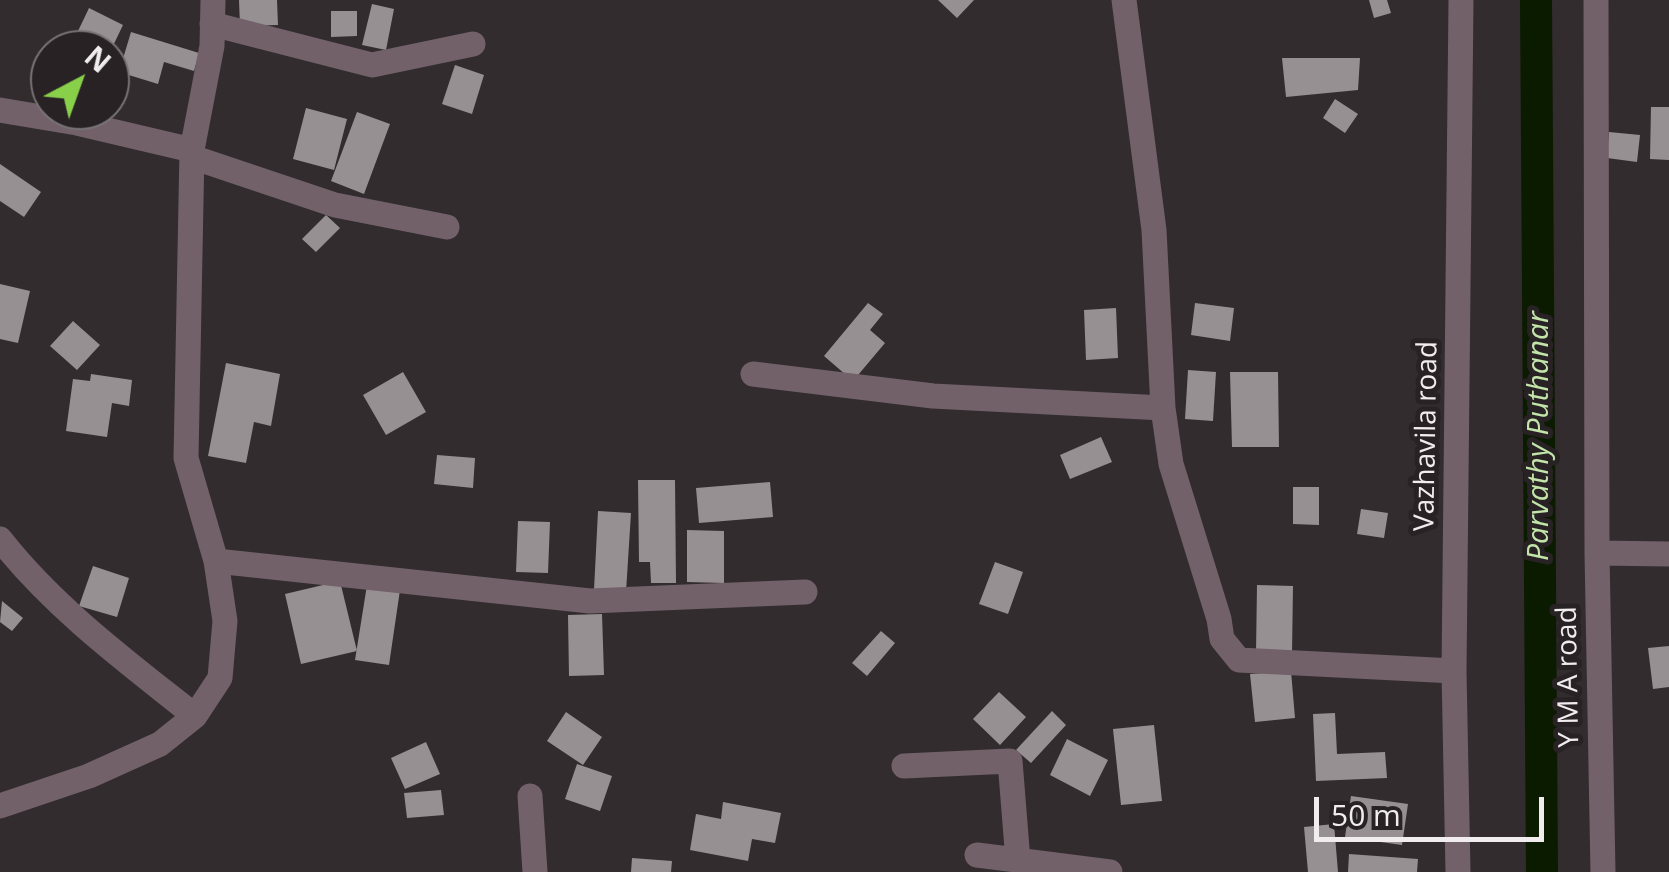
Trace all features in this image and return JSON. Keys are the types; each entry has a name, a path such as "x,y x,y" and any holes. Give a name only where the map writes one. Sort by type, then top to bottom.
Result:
{"street":[{"path":"1124,0 1154,230 1163,408 1171,464 1222,639 1239,660 1454,671"},
{"name":"Vazhavila road","path":"1458,872 1454,671 1461,0"},
{"name":"Y M A road","path":"1596,0 1603,872"},
{"path":"0,806 89,776 160,744 195,716 220,678 225,621 216,561 186,458 192,153 212,46 212,12 372,65 473,44"},
{"path":"0,110 77,123 192,153 335,205 447,227"},
{"path":"753,374 933,396 1163,408"},
{"path":"0,539 20,564 107,645 195,716"},
{"path":"1598,553 1669,554"},
{"path":"216,561 590,601 805,592"},
{"path":"904,766 1010,761 1018,860"},
{"path":"530,796 535,872"},
{"path":"977,856 1110,872"}],"building":[{"path":"239,0 277,0 278,25 240,26"},
{"path":"938,0 974,0 957,18"},
{"path":"1369,0 1387,0 1391,13 1374,18"},
{"path":"372,4 394,9 386,50 362,45"},
{"path":"89,8 123,25 121,30 79,30"},
{"path":"331,11 357,11 357,36 331,37"},
{"path":"131,32 199,53 194,71 164,62 158,84 130,75"},
{"path":"1282,58 1360,58 1358,90 1286,97"},
{"path":"455,65 484,75 472,114 442,104"},
{"path":"1335,99 1358,114 1345,133 1323,118"},
{"path":"1651,107 1669,107 1669,160 1650,159"},
{"path":"306,108 347,119 334,170 293,159"},
{"path":"357,112 390,124 364,194 331,181"},
{"path":"1609,132 1640,135 1637,162 1607,158"},
{"path":"0,164 41,192 24,217 0,201"},
{"path":"326,215 340,228 316,252 302,239"},
{"path":"0,284 30,291 18,343 0,339"},
{"path":"868,303 883,314 870,330 885,343 853,381 824,356"},
{"path":"1195,303 1234,308 1230,341 1191,335"},
{"path":"1116,308 1118,358 1086,360 1084,310"},
{"path":"73,321 100,345 77,370 50,346"},
{"path":"226,363 280,374 271,426 254,422 246,463 208,456"},
{"path":"1188,370 1216,372 1213,421 1185,419"},
{"path":"403,372 426,412 386,435 363,395"},
{"path":"1230,372 1278,372 1279,447 1232,447"},
{"path":"91,374 132,380 129,406 112,403 107,437 66,431 73,379 90,381"},
{"path":"1101,437 1112,462 1070,479 1060,455"},
{"path":"437,455 475,458 473,488 434,484"},
{"path":"638,480 675,480 676,583 651,583 650,562 639,562"},
{"path":"770,482 773,517 699,523 696,488"},
{"path":"1293,487 1319,487 1319,525 1293,524"},
{"path":"1361,509 1388,513 1384,538 1357,534"},
{"path":"598,511 631,513 626,592 594,590"},
{"path":"518,521 550,522 548,573 516,572"},
{"path":"687,530 724,531 724,583 687,582"},
{"path":"995,562 1023,572 1008,614 979,604"},
{"path":"93,566 129,578 117,617 79,606"},
{"path":"340,581 357,651 301,664 285,594"},
{"path":"367,585 400,590 389,665 355,660"},
{"path":"1257,585 1293,586 1292,654 1256,653"},
{"path":"2,601 23,618 12,631 0,622"},
{"path":"602,614 604,675 569,676 568,615"},
{"path":"881,631 895,643 867,676 852,663"},
{"path":"1669,646 1669,687 1653,689 1648,648"},
{"path":"1291,671 1295,718 1255,722 1250,674"},
{"path":"999,692 1026,717 1000,745 973,719"},
{"path":"1052,711 1066,725 1031,763 1016,750"},
{"path":"566,712 602,737 583,765 547,741"},
{"path":"1335,713 1337,754 1385,752 1387,778 1316,781 1313,714"},
{"path":"1154,725 1162,801 1121,805 1113,729"},
{"path":"1067,739 1108,760 1090,796 1050,775"},
{"path":"426,742 440,774 405,789 391,758"},
{"path":"577,764 612,776 600,811 565,799"},
{"path":"441,790 444,815 407,818 404,793"},
{"path":"1351,796 1408,804 1402,845 1345,837"},
{"path":"723,802 781,813 775,843 752,839 748,861 690,850 696,814 721,819"},
{"path":"1334,824 1338,872 1308,872 1304,827"},
{"path":"1349,854 1418,859 1417,872 1348,872"},
{"path":"632,858 672,861 671,872 631,872"}],"waterway":[{"name":"Parvathy Puthanar","path":"1536,0 1542,872"}]}
